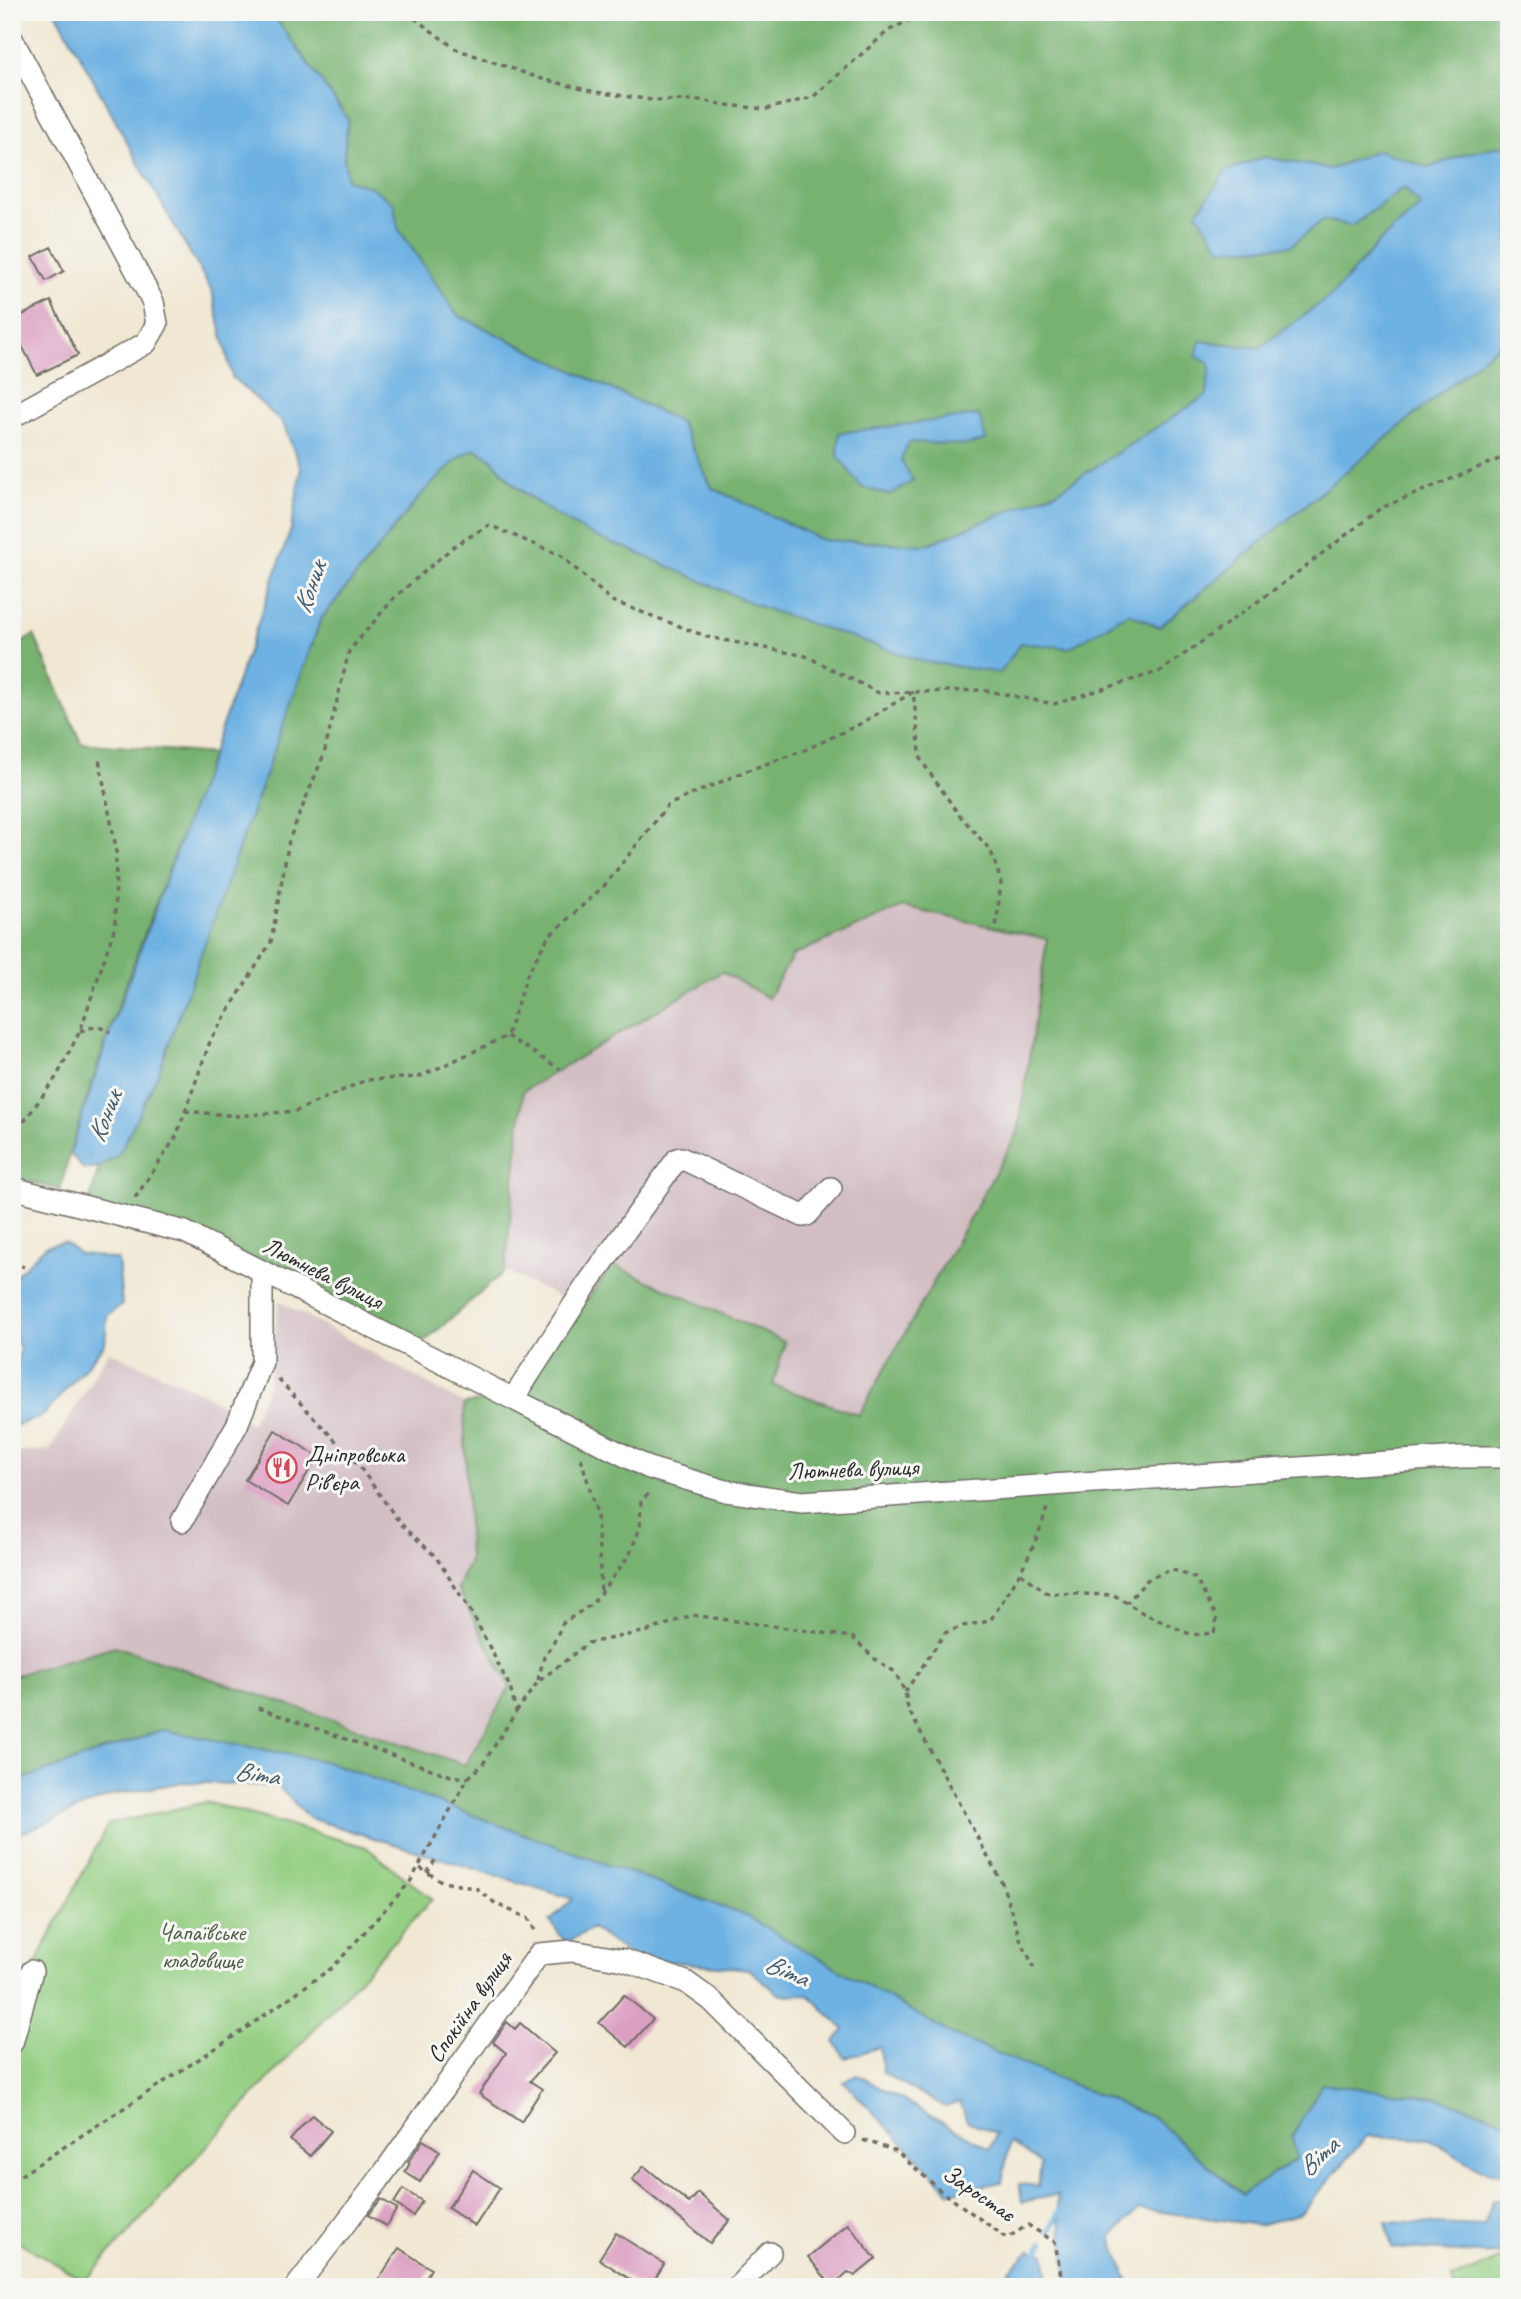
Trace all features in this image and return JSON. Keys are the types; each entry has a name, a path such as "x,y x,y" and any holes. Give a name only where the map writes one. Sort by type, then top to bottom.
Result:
{"street":[{"path":"12,39 153,302 157,324 146,343 12,416"},
{"path":"513,1399 586,1286 677,1159 681,1158 803,1216 807,1215 831,1188"},
{"name":"Лютнева вулиця","path":"12,1188 185,1232 649,1468 726,1491 802,1502 1460,1457 1509,1457"},
{"path":"182,1521 237,1424 262,1362 262,1271"},
{"name":"Спокійна вулиця","path":"296,2287 379,2181 538,1954 572,1951 624,1960 686,1982 710,2000 844,2133"},
{"path":"12,2043 32,1971"},
{"path":"737,2287 770,2253"}],"path":[{"path":"406,12 456,49 542,79 595,92 652,100 700,100 726,106 766,109 813,97 888,31 925,12"},
{"path":"123,1217 176,1137 211,1039 271,942 289,840 324,754 349,651 394,598 454,546 489,525 560,555 612,601 708,637 806,656 879,693 983,690 1054,704 1161,671 1285,582 1381,508 1509,454"},
{"path":"914,692 921,760 957,812 991,851 1001,882 996,928"},
{"path":"185,1111 237,1116 296,1111 366,1080 419,1077 508,1036 527,975 548,937 605,885 668,805 746,771 805,750 862,723 914,692"},
{"path":"12,1138 57,1076 80,1031 115,927 116,848 99,759"},
{"path":"80,1031 97,1026 110,1032"},
{"path":"508,1036 560,1069"},
{"path":"12,1262 24,1267"},
{"path":"262,1362 359,1466 400,1523 436,1557 457,1588 510,1687 516,1712"},
{"path":"573,1429 597,1514 601,1594"},
{"path":"538,1682 544,1657 563,1623 592,1604 629,1556 640,1527 641,1502 648,1493 658,1487 668,1488 684,1478"},
{"path":"905,1692 944,1633 990,1621 1021,1573 1039,1535 1053,1483"},
{"path":"1021,1573 1047,1594 1114,1595 1143,1614 1192,1635 1214,1633 1217,1617 1195,1578 1171,1569 1147,1580 1127,1603"},
{"path":"12,2181 242,2031 333,1967 419,1868 468,1778 483,1763 538,1682 589,1643 648,1631 692,1615 852,1637 875,1659 895,1672 905,1692 908,1709 1002,1883 1021,1941 1034,1967"},
{"path":"258,1708 452,1776 468,1778"},
{"path":"427,1873 438,1857"},
{"path":"419,1868 443,1882 478,1889 496,1904 528,1918 537,1933 538,1954"},
{"name":"Заростає","path":"844,2133 896,2151 942,2192 1007,2238 1028,2225 1055,2242 1063,2287"}],"shaded area":[{"path":"903,907 1047,939 1018,1132 859,1415 773,1385 785,1342 583,1309 505,1271 523,1091 722,972 768,998 793,955"},
{"path":"279,1301 464,1404 469,1561 457,1588 510,1687 465,1765 115,1646 12,1676 12,1468 20,1452 50,1450 109,1351 203,1393 251,1424 268,1385"}],"green space":[{"path":"271,12 1509,12 1509,144 1465,154 1428,168 1378,150 1331,169 1264,157 1290,246 1323,220 1352,226 1404,187 1421,206 1382,239 1332,295 1259,348 1201,341 1210,364 1207,395 1058,491 926,545 822,540 712,488 680,422 457,315 398,228 394,204 371,187 347,181 344,156 348,119"},
{"path":"1509,336 1509,2122 1436,2097 1296,2159 1242,2195 1154,2118 953,2035 744,1915 328,1762 163,1730 12,1783 12,1676 115,1646 465,1765 510,1687 457,1588 469,1561 464,1404 513,1398 613,1265 785,1342 773,1385 859,1415 1018,1132 1047,939 903,907 793,955 768,998 722,972 523,1091 505,1271 416,1349 185,1232 88,1207 99,1167 119,1154 158,1074 321,619 420,496 457,459 474,449 493,461 514,485 582,530 761,607 1021,643 1069,647 1129,613 1159,627"},
{"path":"34,635 81,743 212,754 131,970 93,1080 60,1190 12,1177 12,649"},
{"name":"Чапаївське кладовище","path":"206,1802 366,1847 432,1899 85,2281 12,2238 12,2043 32,1971 108,1824"},
{"path":"1509,2255 1509,2287 1454,2287 1452,2279"}],"water":[{"name":"Коник","path":"56,12 271,12 348,119 344,156 347,180 371,187 394,204 398,228 457,315 680,422 712,488 822,540 926,545 1058,491 1207,395 1210,364 1196,356 1200,341 1259,348 1332,295 1382,239 1421,206 1404,187 1352,226 1323,220 1290,246 1221,249 1197,213 1226,171 1264,157 1331,169 1378,150 1429,168 1465,154 1509,144 1509,336 1159,627 1129,613 1069,648 1021,643 1000,673 921,661 761,607 597,537 567,521 538,503 515,485 493,461 474,449 457,459 420,496 321,619 158,1074 119,1154 99,1167 83,1169 70,1153 110,1032 291,529 301,469 283,423 232,377 212,291"},
{"path":"979,415 986,440 967,445 909,442 901,460 913,481 889,495 861,487 838,456 839,433"},
{"path":"64,1242 78,1253 118,1260 122,1305 107,1315 105,1344 43,1416 12,1427 12,1385 20,1350 12,1327 12,1279 46,1246"},
{"name":"Віта","path":"163,1730 328,1762 744,1915 953,2035 1154,2118 1242,2195 1296,2159 1292,2137 1322,2084 1436,2097 1509,2122 1509,2176 1480,2169 1430,2139 1367,2136 1301,2213 1259,2225 1139,2209 1111,2238 1131,2287 1069,2287 1057,2195 1022,2202 1019,2184 1038,2186 1041,2164 1010,2142 1002,2182 950,2192 843,2081 858,2075 990,2149 996,2133 967,2121 960,2102 945,2107 883,2073 880,2047 845,2058 835,2042 844,2029 808,1994 780,1995 749,1969 634,1958 592,1928 566,1943 550,1921 573,1899 309,1818 278,1786 184,1782 111,1795 12,1837 12,1783"},
{"path":"1509,2199 1509,2211 1505,2214 1509,2219 1509,2255 1392,2248 1386,2222 1484,2226 1493,2200"},
{"path":"1030,2250 1045,2254 1050,2287 1002,2287 1008,2272"}],"building":[{"path":"51,247 64,271 46,281 33,257"},
{"path":"51,301 78,355 37,375 20,342 12,346 12,320"},
{"name":"Дніпровська Рів'єра","path":"275,1430 318,1456 288,1506 245,1480"},
{"path":"624,1995 653,2019 628,2047 599,2023"},
{"path":"507,2022 515,2029 520,2023 555,2053 530,2081 542,2089 521,2122 479,2094 506,2053 493,2042"},
{"path":"312,2115 331,2131 310,2156 290,2140"},
{"path":"423,2140 440,2151 420,2182 405,2172 410,2163 408,2162"},
{"path":"644,2166 689,2203 698,2193 730,2220 710,2243 632,2180"},
{"path":"473,2170 500,2188 475,2226 448,2208"},
{"path":"403,2189 422,2201 413,2216 394,2203"},
{"path":"381,2199 397,2209 386,2226 368,2215"},
{"path":"848,2224 876,2259 855,2276 848,2272 832,2286 808,2257"},
{"path":"616,2233 664,2264 650,2287 642,2287 599,2259"},
{"path":"399,2248 431,2269 420,2287 374,2287"}],"waterway":[{"path":"1050,2231 1062,2207"},
{"path":"1038,2252 1043,2243"}],"place":[{"name":"Дніпровська Рів'єра","path":"282,1468"}]}
